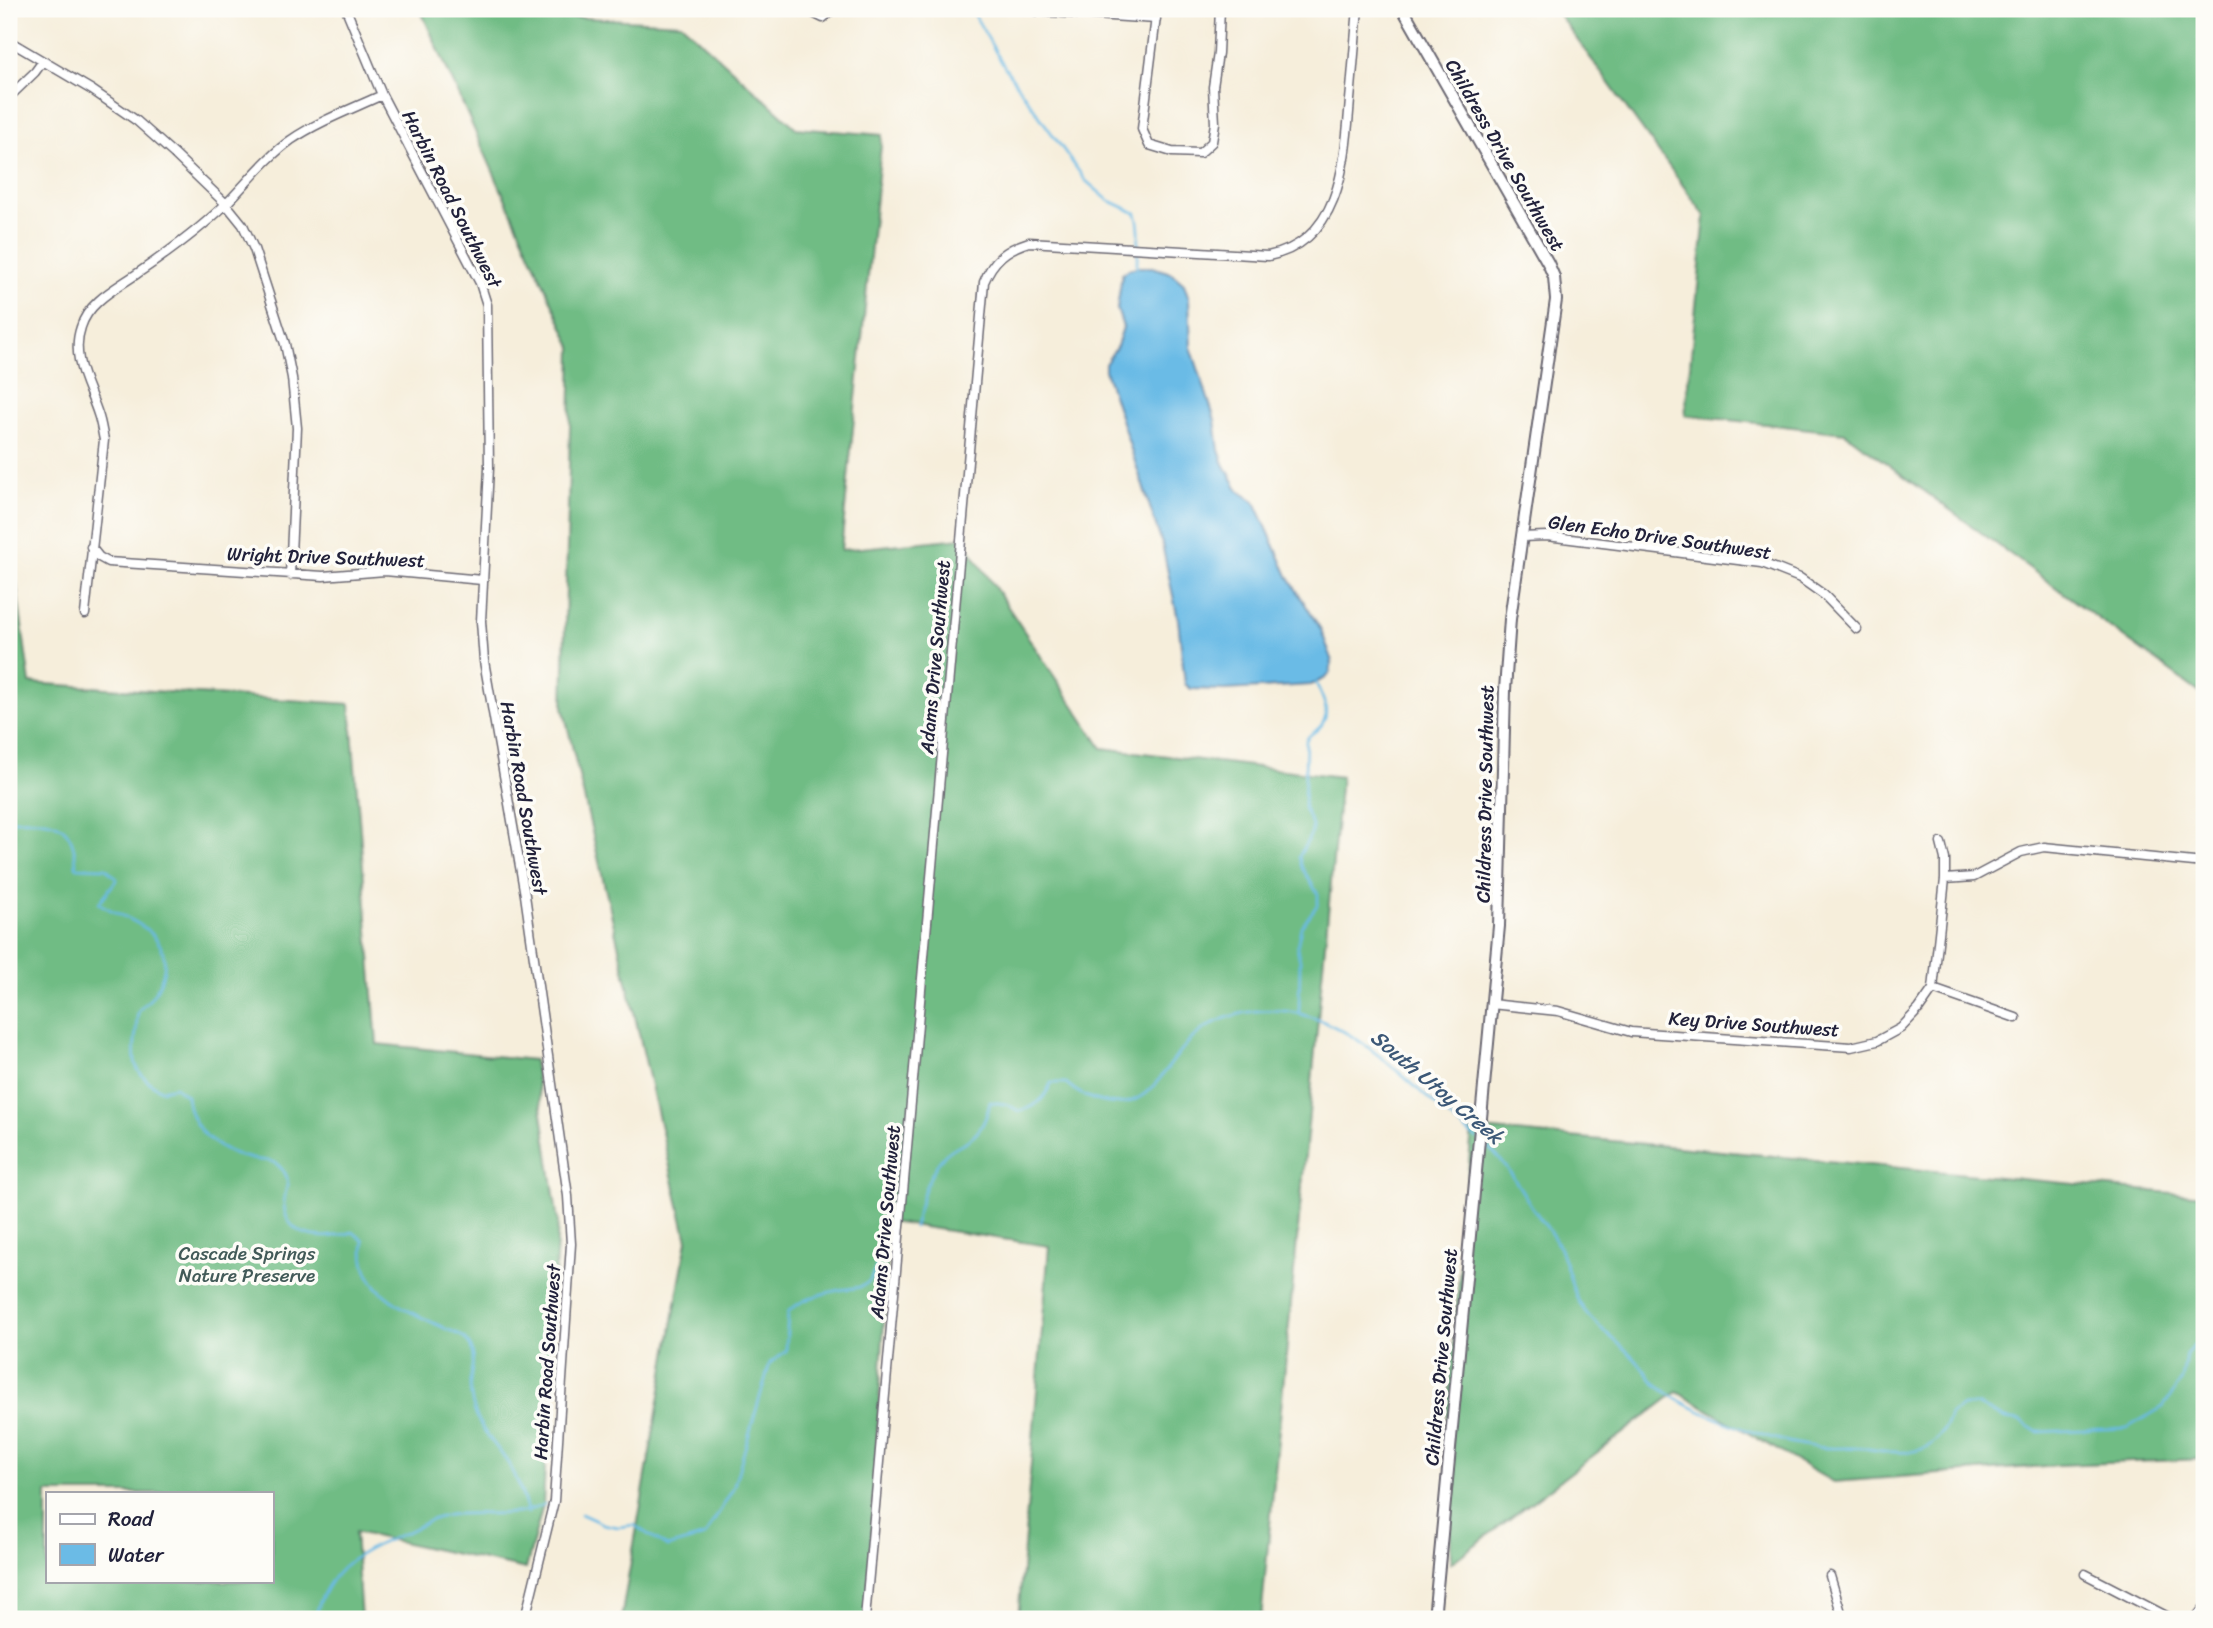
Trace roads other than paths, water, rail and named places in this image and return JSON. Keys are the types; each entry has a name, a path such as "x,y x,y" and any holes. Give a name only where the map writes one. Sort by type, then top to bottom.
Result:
{"street":[{"name":"Harbin Road Southwest","path":"346,9 382,95 480,283 487,305 489,468 482,580 484,661 525,895 568,1196 571,1244 554,1501 525,1619"},
{"path":"805,9 823,19 829,9"},
{"path":"1157,9 1142,129 1149,145 1172,152 1200,153 1212,142 1215,123 1213,87 1220,9"},
{"name":"Adams Drive Southwest","path":"865,1619 984,282 989,269 1000,256 1013,247 1030,242 1268,256 1287,252 1304,242 1330,206 1345,164 1358,9"},
{"name":"Childress Drive Southwest","path":"1403,9 1548,263 1554,277 1556,300 1510,619 1504,690 1500,905 1434,1619"},
{"path":"1035,12 1156,19"},
{"path":"9,41 92,90 136,121 226,204 243,225 254,249 285,344 292,377 296,428 290,575"},
{"path":"9,97 43,61"},
{"path":"85,614 104,440 100,417 78,360 77,342 88,312 99,300 178,246 226,204 265,162 291,141 315,126 382,95"},
{"name":"Glen Echo Drive Southwest","path":"1521,537 1547,536 1762,563 1800,578 1824,595 1857,629"},
{"name":"Wright Drive Southwest","path":"92,547 99,557 108,562 290,575 385,572 482,580"},
{"path":"1941,843 1945,859 1945,879 1933,989 2016,1018"},
{"path":"1945,879 1974,877 2021,852 2044,848 2204,863"},
{"name":"Key Drive Southwest","path":"1491,1004 1558,1011 1631,1032 1851,1046 1877,1041 1901,1028 1933,989"},
{"path":"2085,1574 2172,1619"},
{"path":"1829,1576 1843,1619"},
{"path":"2196,1619 2204,1608"}],"water":[{"path":"1137,267 1152,267 1171,273 1184,284 1189,299 1191,347 1215,420 1224,464 1239,491 1255,502 1289,578 1321,630 1332,659 1330,673 1326,678 1311,685 1225,690 1191,689 1185,684 1178,619 1162,544 1105,370 1105,364 1117,346 1123,327 1117,309 1122,274"}],"waterway":[{"path":"971,9 1005,68 1085,180 1108,200 1136,213 1139,234 1137,267"},
{"path":"1299,1012 1300,961 1297,947 1301,927 1318,904 1318,894 1302,868 1299,857 1312,832 1312,825 1304,808 1306,740 1323,723 1326,711 1316,683"},
{"name":"South Utoy Creek","path":"9,820 48,821 65,830 71,838 76,867 106,868 117,879 99,903 141,925 160,945 164,959 161,980 140,1009 137,1018 134,1051 140,1073 161,1090 175,1087 187,1096 194,1120 208,1138 218,1145 240,1156 278,1165 288,1181 284,1205 292,1226 310,1235 320,1236 353,1232 364,1241 364,1259 368,1274 387,1297 415,1314 459,1334 468,1342 473,1353 470,1392 477,1417 514,1473 528,1513"},
{"name":"South Utoy Creek","path":"914,1227 924,1190 932,1173 948,1152 971,1139 979,1130 990,1102 1006,1104 1019,1111 1039,1102 1051,1083 1066,1083 1083,1095 1103,1102 1120,1104 1134,1100 1156,1083 1184,1047 1204,1029 1226,1018 1249,1012 1285,1011 1314,1018 1340,1029 1388,1063 1477,1139"},
{"name":"South Utoy Creek","path":"1482,1143 1505,1165 1553,1236 1583,1308 1634,1358 1657,1385 1677,1399 1714,1417 1779,1439 1822,1448 1908,1452 1929,1446 1938,1438 1950,1414 1963,1406 1978,1405 2005,1419 2020,1421 2037,1432 2127,1428 2163,1407 2182,1380 2186,1354 2204,1338"},
{"name":"South Utoy Creek","path":"581,1514 603,1524 618,1527 634,1525 667,1547 705,1536 733,1489 770,1363 786,1351 788,1312 811,1298 863,1286 871,1278 879,1260 886,1258"},
{"path":"315,1619 320,1601 338,1573 349,1562 377,1545 440,1517 520,1512 545,1504"}],"park label":[{"name":"Cascade Springs Nature Preserve","path":"247,1264"}]}
